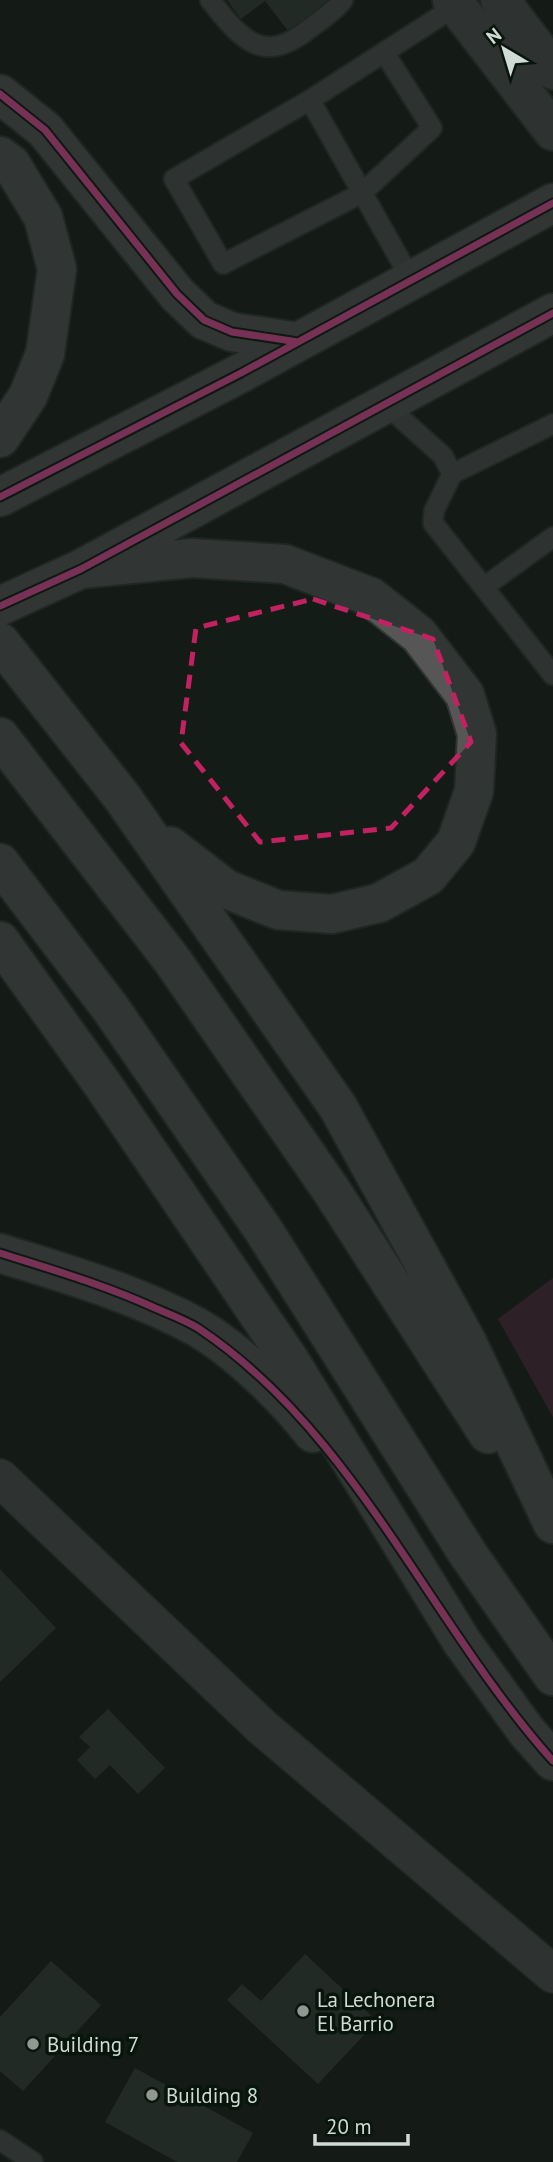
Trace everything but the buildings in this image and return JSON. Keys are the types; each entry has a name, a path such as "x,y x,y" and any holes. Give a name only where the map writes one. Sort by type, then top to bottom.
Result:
{"highway":[{"path":"0,94 45,130 177,294 204,320 232,332 298,342"},
{"path":"0,156 11,164 43,217 57,270 45,354 28,396 0,438"},
{"path":"0,497 298,342 553,203"},
{"path":"0,606 81,569 553,313"},
{"path":"81,569 192,558 285,564 371,597 419,635 427,645 465,695 477,734 474,791 456,842 428,876 379,903 332,914 278,910 226,889 173,849 122,797"},
{"path":"10,655 122,797 338,1107 467,1342 553,1524"},
{"path":"0,737 172,960 331,1190 553,1532"},
{"path":"0,863 111,1009 264,1231 468,1555 553,1676"},
{"path":"0,941 103,1085 290,1361 462,1642 527,1732 553,1761"},
{"path":"0,1253 110,1288 197,1327 263,1378 306,1424 412,1563"}],"street":[{"path":"499,0 553,70"},
{"path":"454,3 553,131"},
{"path":"0,1478 262,1727 553,1974"}],"lane":[{"path":"210,0 238,36 261,48 282,46 296,40 343,0"},
{"path":"384,52 432,128 362,193 223,264 174,178 310,100 454,3"},
{"path":"310,100 412,281"},
{"path":"385,404 443,456 452,474"},
{"path":"553,424 452,474 434,511 433,523 553,675"},
{"path":"484,587 553,537"},
{"path":"0,2140 33,2162"}],"highlighted area":[{"path":"313,599 433,639 471,742 391,828 260,842 181,743 196,628"}],"shaded area":[{"path":"553,1278 553,1417 498,1319"}],"cycle path":[{"path":"0,94 45,130 177,294 204,320 232,332 298,342"},
{"path":"0,497 241,373 553,203"},
{"path":"0,606 81,569 553,313"},
{"path":"0,1253 98,1285 182,1320 198,1328 254,1371 303,1421 347,1475 509,1707 553,1761"}],"place":[{"name":"La Lechonera El Barrio","path":"303,2011"},
{"name":"Building 7","path":"33,2044"},
{"name":"Building 8","path":"152,2095"}]}
